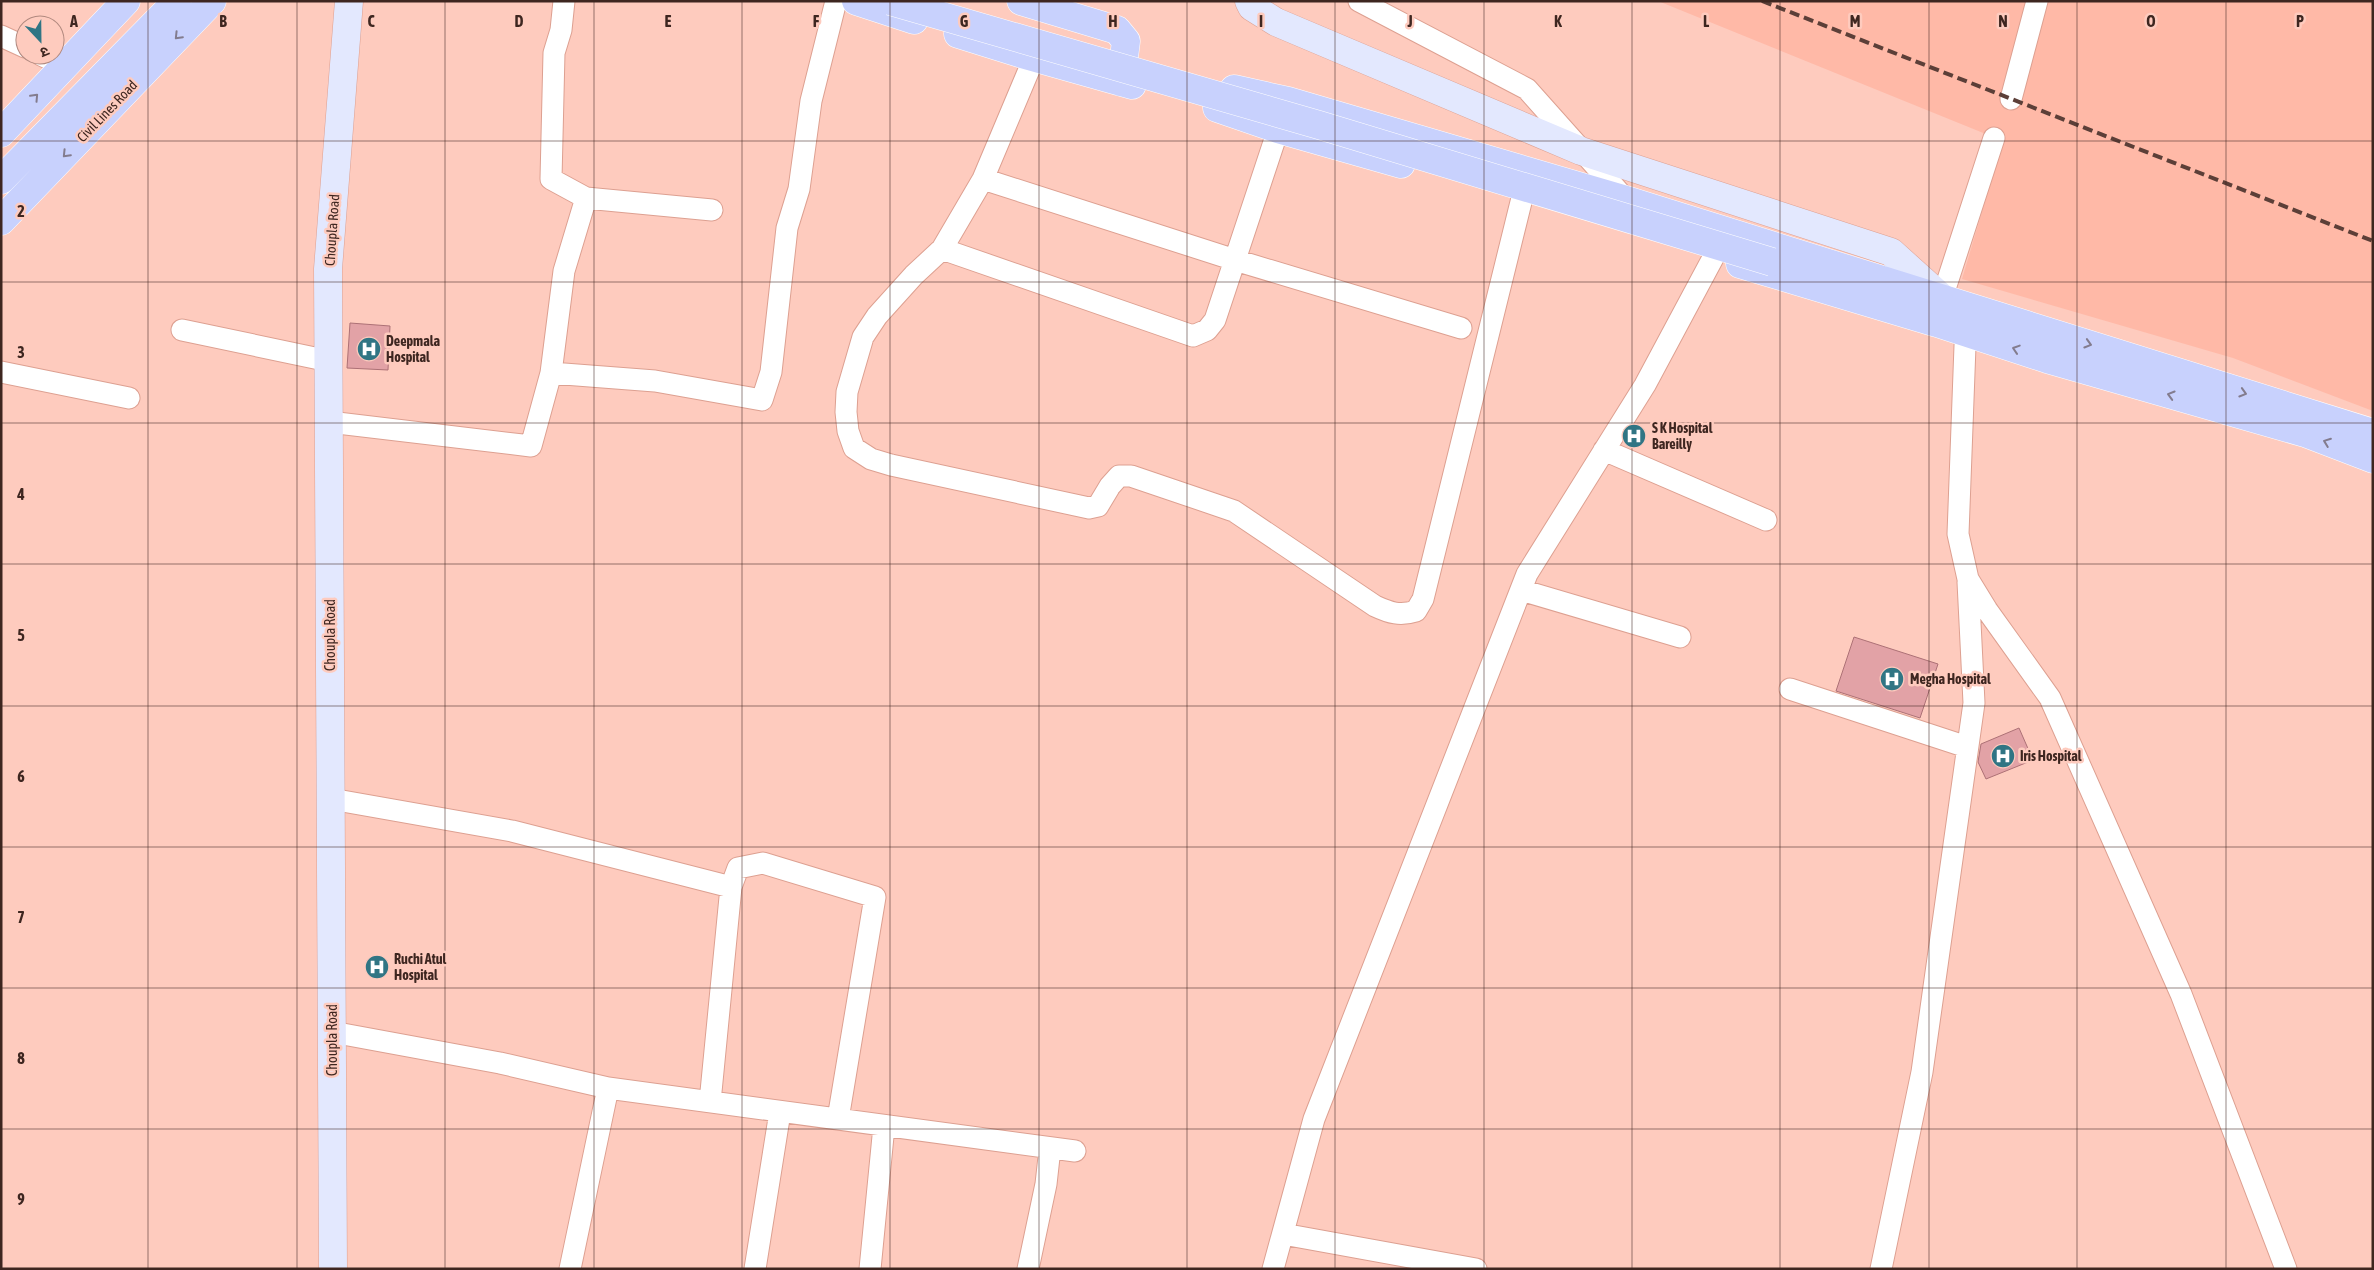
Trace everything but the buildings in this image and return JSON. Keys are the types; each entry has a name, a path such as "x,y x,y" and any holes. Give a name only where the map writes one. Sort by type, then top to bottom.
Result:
{"main road":[{"path":"65,50 126,1"},
{"path":"1,180 177,1"},
{"name":"Civil Lines Road","path":"1,221 212,1"},
{"name":"Choupla Road","path":"333,1269 328,269 349,1"},
{"path":"856,1 1034,58 1122,70 1288,101 1626,200 1939,311"},
{"path":"890,1 1319,125 1966,319 2373,433"},
{"path":"919,1 1122,70 1218,108 1278,129 1522,198 1714,256 1939,311"},
{"path":"1021,1 1117,30 1126,41 1122,70"},
{"path":"1249,1 1252,7 1276,22 1581,151 1891,252 1939,311"},
{"path":"1,133 49,65"},
{"path":"1966,319 2047,360 2306,433 2373,459"}],"street":[{"path":"564,1 561,30 554,52 551,179 586,198 712,210"},
{"path":"550,373 654,382 762,400 771,372 787,228 799,189 811,101 836,1"},
{"path":"1359,1 1527,89 1626,200"},
{"path":"2011,100 2037,1"},
{"path":"1,36 15,42"},
{"path":"1034,58 982,179 942,250 914,275 877,316 863,337 848,392 846,412 848,431 854,448 871,460 1089,508 1098,506 1110,486 1120,476 1131,476 1234,511 1375,606 1402,615 1416,611 1423,599 1522,198"},
{"path":"942,250 1193,336 1207,330 1215,320 1288,101"},
{"path":"1939,311 1994,138"},
{"path":"982,179 1235,260 1461,328"},
{"path":"329,422 531,446 550,373 564,271 586,198"},
{"path":"1273,1269 1314,1119 1527,574 1645,386 1714,256"},
{"path":"1881,1269 1922,1072 1974,703 1968,579 1958,534 1966,319"},
{"path":"182,330 329,361"},
{"path":"1,372 129,398"},
{"path":"1604,450 1766,520"},
{"path":"1968,579 1987,610 2050,698 2181,994 2286,1269"},
{"path":"1521,590 1680,637"},
{"path":"1790,689 1967,747"},
{"path":"331,798 512,830 731,887"},
{"path":"710,1102 731,887 738,868 763,863 875,897 838,1119"},
{"path":"332,1032 500,1064 608,1088 1075,1151"},
{"path":"570,1269 608,1088"},
{"path":"756,1269 780,1112"},
{"path":"870,1269 884,1126"},
{"path":"1028,1269 1046,1184 1050,1148"},
{"path":"1282,1234 1476,1269"}],"shaded area":[{"path":"1658,1 2373,1 2373,411 2233,358 1962,279 2003,141"}],"railway":[{"path":"1762,1 2373,241"}],"place":[{"name":"Deepmala Hospital","path":"369,349"},
{"name":"S K Hospital Bareilly","path":"1634,436"},
{"name":"Megha Hospital","path":"1892,679"},
{"name":"Iris Hospital","path":"2003,756"},
{"name":"Ruchi Atul Hospital","path":"377,967"}]}
